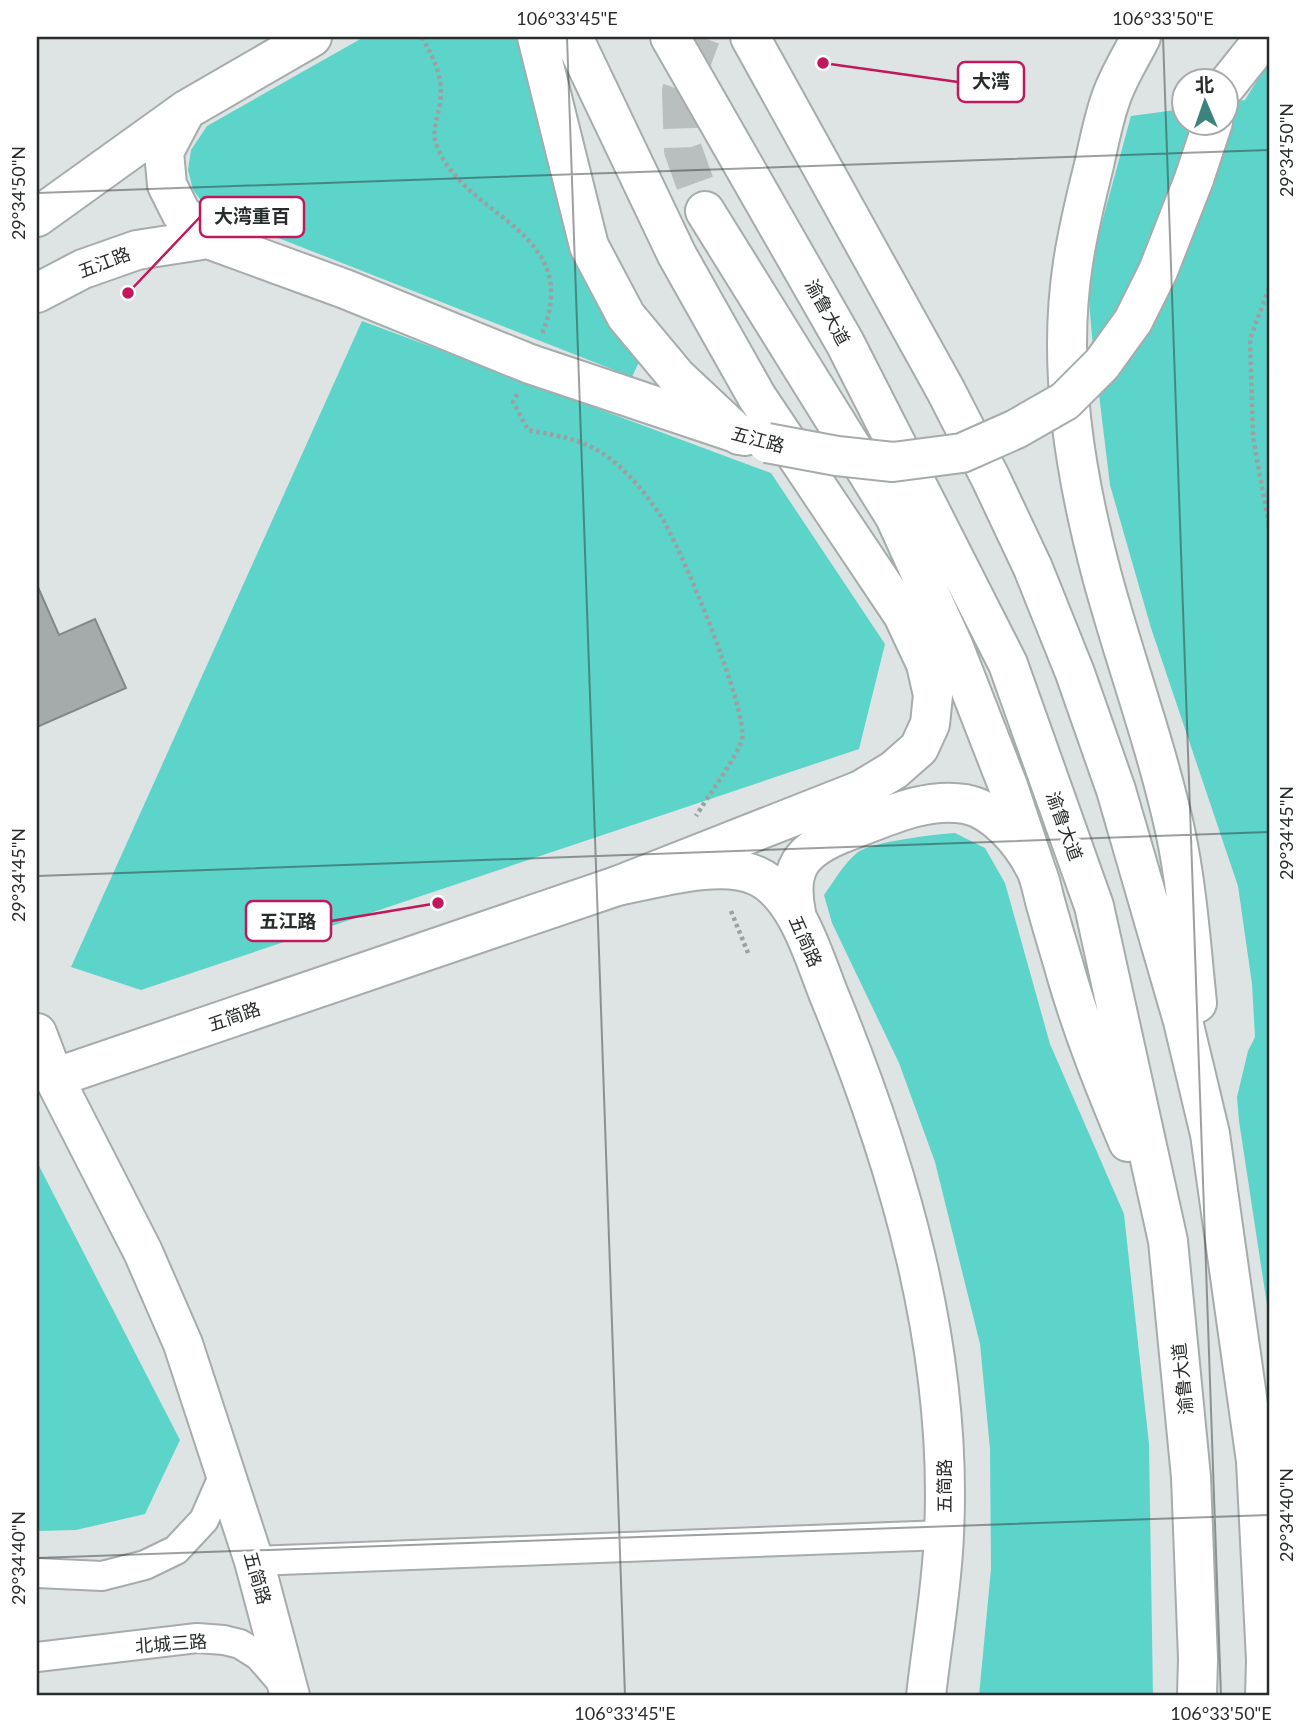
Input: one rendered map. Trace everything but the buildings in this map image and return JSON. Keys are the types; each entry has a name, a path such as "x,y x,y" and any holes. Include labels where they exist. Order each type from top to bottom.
{"main road":[{"path":"37,217 186,110 312,37"},
{"path":"537,37 589,246 626,316 676,376 753,439"},
{"path":"573,37 677,255 757,397 903,615 926,664 933,695 930,724 919,748 894,770 861,790 617,886"},
{"name":"渝鲁大道","path":"670,37 845,343 1007,664 1094,906 1168,1241 1191,1476 1197,1696"},
{"path":"750,37 946,391 991,479 1037,580 1075,673 1116,790 1183,1021 1210,1133"},
{"path":"1122,37 1111,98 1081,216 1072,265 1068,364 1072,425 1079,476 1099,564 1160,770 1175,833 1186,899 1210,1133 1256,1461 1266,1660 1265,1696"},
{"path":"1111,98 1141,37"},
{"path":"1231,66 1238,37"},
{"path":"1240,68 1265,37"},
{"path":"186,110 164,152 167,185 181,213 208,239"},
{"name":"五江路","path":"37,293 83,269 136,250 208,239 345,289 530,364 753,439 837,456 893,462 962,453 1016,429 1065,401 1102,364 1133,321 1158,271 1208,136"},
{"path":"705,211 895,517 953,645 1035,867 1086,1038 1168,1241"},
{"path":"796,913 791,890 794,874 804,856 824,841 911,807 939,803 967,804 991,813 1035,867"},
{"name":"五简路","path":"46,1064 617,886 710,870 737,871 758,876 776,889 796,913 862,1074 916,1262 937,1360 944,1453 944,1535 926,1696"},
{"name":"五简路","path":"37,1033 46,1064 143,1252 183,1344 254,1561 289,1692"}],"street":[{"path":"37,1573 102,1576 145,1565 176,1550 204,1520 225,1472"},
{"path":"254,1561 944,1535"},
{"name":"北城三路","path":"37,1657 197,1639 224,1640 240,1644 259,1656 289,1692"}],"path":[{"path":"422,37 437,66 440,80 440,103 433,135 447,166 463,183 518,228 536,248 545,264 551,284 546,325 542,335"},
{"path":"1269,288 1250,339 1252,437 1269,526"},
{"path":"513,402 528,430 580,440 618,465 662,517 699,600 733,686 743,731 742,741 696,816"},
{"path":"731,911 748,953"}],"shaded area":[{"path":"364,37 518,37 574,256 611,323 639,362 632,377 225,217 206,207 193,190 188,170 191,150 207,126"},
{"path":"1269,61 1269,1318 1237,1097 1248,1051 1255,1037 1252,984 1238,886 1151,628 1110,485 1087,277 1131,116 1170,111 1170,136 1240,136 1240,101 1245,100"},
{"path":"362,321 771,473 885,644 859,749 141,990 71,967"},
{"path":"955,833 985,848 1005,883 1050,1044 1124,1214 1149,1444 1153,1696 979,1696 991,1569 990,1449 980,1344 935,1162 899,1063 832,923 824,895 848,862 865,848 905,839"},
{"path":"37,1162 180,1440 145,1514 76,1530 37,1531"}],"tunnel":[{"path":"701,37 681,91 683,150 705,211"}],"place":[{"name":"大湾","path":"823,63"},
{"name":"大湾重百","path":"128,293"},
{"name":"五江路","path":"438,903"}]}
